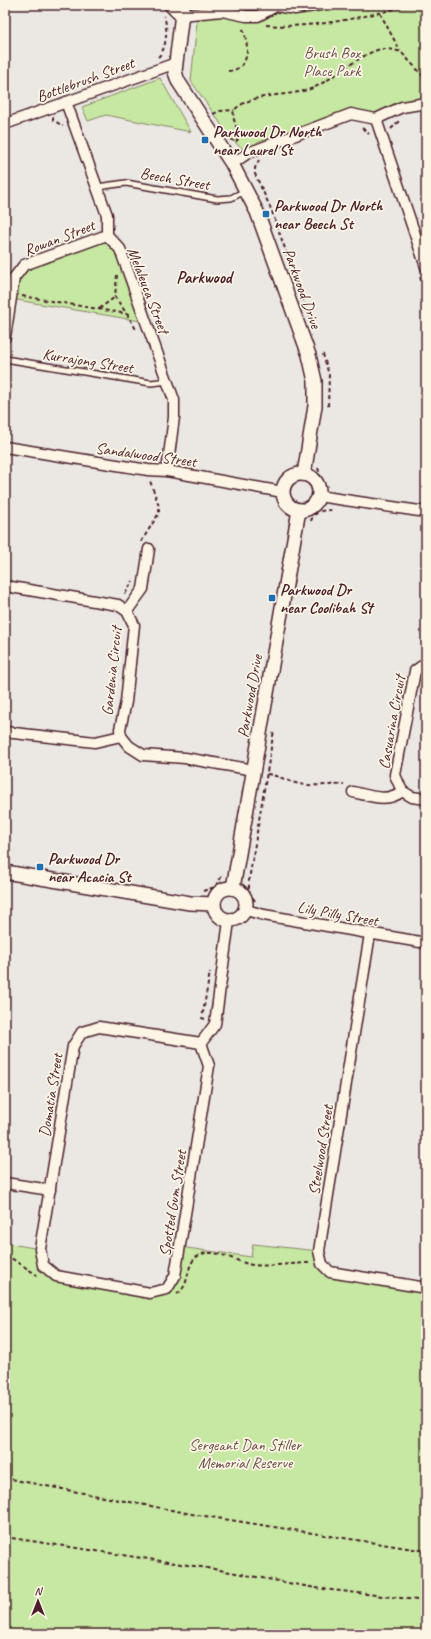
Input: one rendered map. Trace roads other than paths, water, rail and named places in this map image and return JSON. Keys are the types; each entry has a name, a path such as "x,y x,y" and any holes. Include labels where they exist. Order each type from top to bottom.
{"street":[{"path":"167,9 222,11 246,16 258,16 276,5 295,9 320,5"},
{"name":"Parkwood Drive","path":"182,10 176,63 178,80 232,164 257,212 309,355 315,381 315,406 304,474"},
{"name":"Bottlebrush Street","path":"5,124 176,63"},
{"name":"Melaleuca Street","path":"66,102 107,215 107,235 120,249 174,400 174,417 167,471"},
{"path":"232,164 248,153 351,114 376,119 402,107 426,103"},
{"path":"376,119 422,268"},
{"name":"Rowan Street","path":"5,337 14,278 24,265 107,235"},
{"name":"Sandalwood Street","path":"5,447 148,470 167,471 283,492"},
{"path":"304,474 316,482 318,488 318,496 313,506 307,509 299,510 288,505 283,492 288,479 296,475 304,474"},
{"path":"318,496 426,512"},
{"name":"Parkwood Drive","path":"233,888 299,510"},
{"name":"Gardenia Circuit","path":"127,611 143,589 144,549"},
{"name":"Gardenia Circuit","path":"5,586 118,605 127,611 134,625 126,702 120,722 121,736 129,746 143,755 185,758 254,770"},
{"name":"Casuarina Circuit","path":"426,663 415,671 395,775 402,791 412,797 426,799"},
{"name":"Gardenia Circuit","path":"5,732 95,742 121,736"},
{"name":"Casuarina Circuit","path":"351,789 386,799 396,796 402,791"},
{"path":"5,872 190,903 213,904"},
{"path":"227,888 233,888 244,896 246,910 240,918 229,921 218,916 213,904 217,894 227,888"},
{"name":"Lily Pilly Street","path":"246,910 264,915 426,943"},
{"path":"201,1043 215,1024 229,921"},
{"name":"Steelwood Street","path":"370,934 319,1251 322,1264 330,1272 426,1288"},
{"name":"Domatia Street","path":"50,1190 73,1046 82,1032 99,1027 201,1043"},
{"name":"Spotted Gum Street","path":"50,1190 40,1249 42,1265 56,1276 150,1293 167,1289 176,1276 209,1066 201,1043"},
{"path":"5,1183 50,1190"}],"lane":[{"name":"Beech Street","path":"97,187 126,183 226,199 246,190"},
{"name":"Kurrajong Street","path":"5,359 151,384 168,381"}],"place":[{"name":"Parkwood Dr North near Laurel St","path":"205,140"},
{"name":"Parkwood Dr North near Beech St","path":"266,214"},
{"name":"Parkwood Dr near Coolibah St","path":"272,598"},
{"name":"Parkwood Dr near Acacia St","path":"40,867"}],"district":[{"name":"Parkwood","path":"204,277"}],"park label":[{"name":"Brush Box Place Park","path":"332,61"},
{"name":"Sergeant Dan Stiller Memorial Reserve","path":"245,1453"}]}
